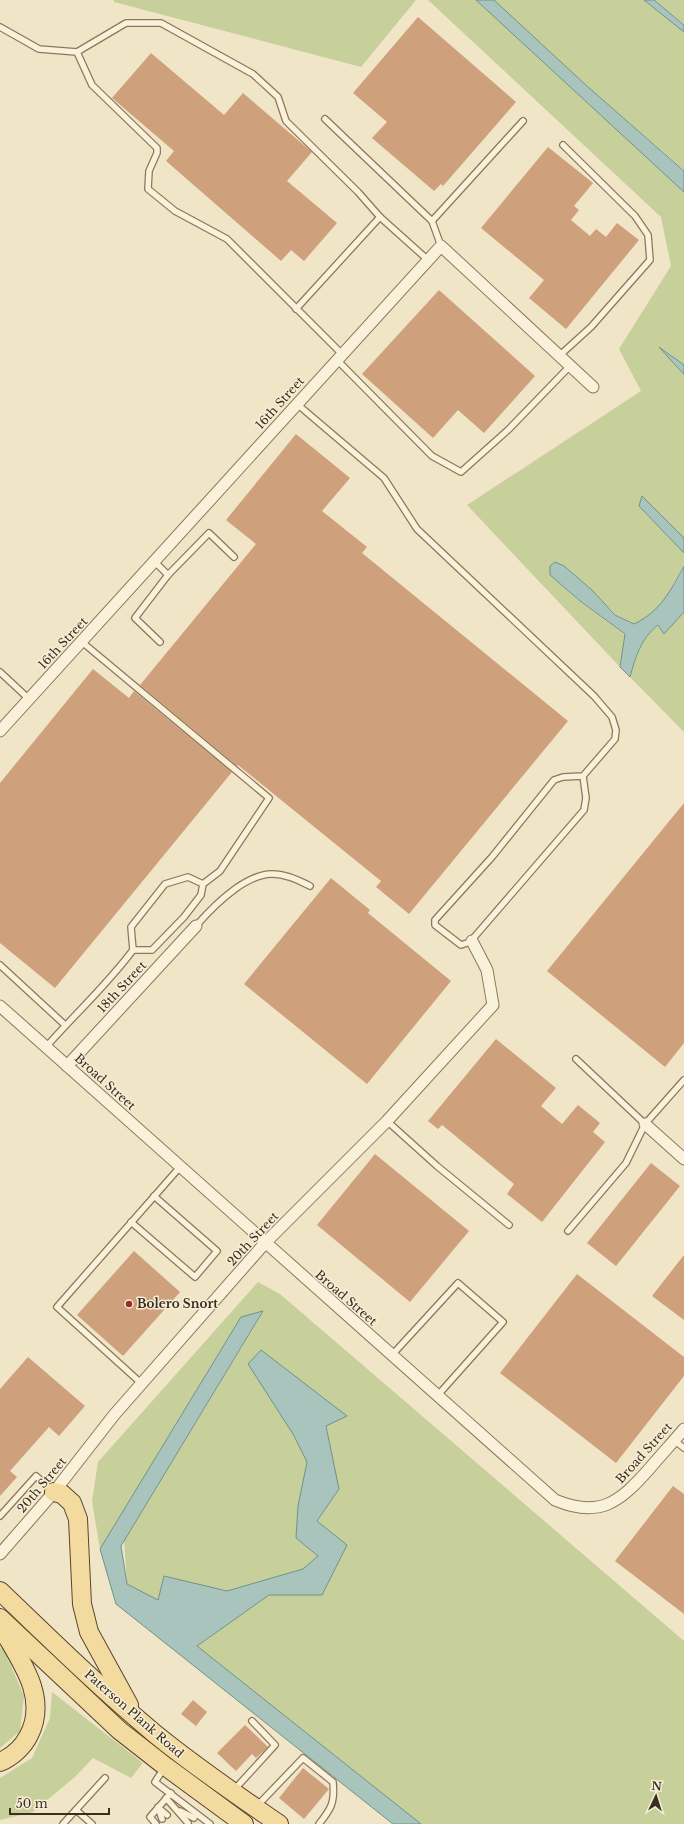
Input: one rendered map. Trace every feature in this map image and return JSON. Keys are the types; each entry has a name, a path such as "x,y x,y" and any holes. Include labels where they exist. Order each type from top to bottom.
{"main road":[{"path":"54,1492 67,1498 72,1503 78,1518 82,1604 89,1632 136,1717"},
{"name":"Paterson Plank Road","path":"0,1591 136,1717 178,1752 279,1824"},
{"name":"Paterson Plank Road","path":"0,1618 101,1714 165,1766 244,1824"},
{"path":"0,1624 32,1685 37,1706 28,1738 13,1754 0,1762"}],"street":[{"path":"441,246 593,387"},
{"name":"16th Street","path":"0,731 441,246"},
{"name":"18th Street","path":"67,1066 196,926"},
{"name":"20th Street","path":"0,1554 54,1492 114,1416 265,1243 387,1121 493,1005 487,970 472,941"},
{"name":"Broad Street","path":"0,1006 554,1500 581,1508 607,1504 620,1498 631,1489 684,1429"},
{"path":"645,1124 684,1159"}],"lane":[{"path":"0,27 39,49 77,52 126,23 161,23 253,74 278,97 286,121 358,192 380,218 428,260"},
{"path":"77,52 92,85 157,148 157,154 149,171 148,189 175,211 227,239 296,309 432,456 461,472 508,430 570,366"},
{"path":"325,119 432,221 441,246"},
{"path":"432,221 523,121"},
{"path":"559,356 591,327 650,260 648,235 635,216 563,145"},
{"path":"296,309 380,218"},
{"path":"297,404 384,478 417,529 541,644 594,696 612,717 616,730 615,739 583,776 563,777 554,780 492,857 435,920 435,925 462,945 472,941 584,810 586,798 583,776"},
{"path":"160,642 135,618 168,575 209,533 234,557"},
{"path":"154,561 168,575"},
{"path":"82,642 269,798 220,871 203,884 202,895 184,917 152,950 133,950"},
{"path":"0,672 29,700"},
{"path":"196,926 216,904 249,879 271,874 295,878 310,886"},
{"path":"46,1047 116,972 133,950 130,926 165,884 188,877 203,884"},
{"path":"0,965 65,1025"},
{"path":"576,1059 645,1124"},
{"path":"568,1231 626,1163 645,1124 684,1080"},
{"path":"387,1121 437,1166 509,1224"},
{"path":"142,1384 56,1307 180,1167"},
{"path":"131,1222 195,1277 217,1251 154,1196"},
{"path":"392,1355 458,1283 502,1322 438,1395"},
{"path":"674,1440 684,1448"},
{"path":"0,1516 36,1476 54,1492"},
{"path":"233,1792 276,1745 252,1721"},
{"path":"255,1808 303,1758 333,1782 334,1796 331,1810 319,1824"},
{"path":"165,1766 155,1782 210,1824"},
{"path":"64,1824 106,1778"},
{"path":"156,1824 150,1817 171,1793"},
{"path":"166,1798 188,1823"},
{"path":"158,1807 164,1817"},
{"path":"76,1810 92,1824"},
{"path":"178,1810 194,1818"}],"green space":[{"path":"114,0 416,0 361,67 114,2"},
{"path":"428,0 476,0 684,192 684,365 660,347 676,367 684,374 684,538 642,496 639,506 684,553 684,565 662,604 645,619 634,624 616,615 592,590 564,566 555,562 550,566 550,575 579,601 625,635 620,667 467,505 641,391 619,349 671,266 661,217"},
{"path":"494,0 644,0 684,32 684,170 588,87"},
{"path":"654,0 684,0 684,24"},
{"path":"684,612 684,732 630,677 637,655 647,636 658,626 664,634"},
{"path":"258,1282 280,1294 684,1641 684,1824 421,1824 197,1646 269,1595 322,1595 317,1522 337,1492 326,1426 346,1416 293,1434 307,1462 298,1506 318,1556 303,1569 227,1591 164,1576 158,1600 127,1584 124,1541 263,1312 241,1317 100,1549 92,1501 98,1462"},
{"path":"0,1647 5,1652 24,1696 20,1731 0,1748"},
{"path":"52,1692 143,1763 131,1778 93,1758 76,1776 33,1812 0,1820 0,1778 32,1758 50,1718"}],"water":[{"path":"476,0 494,0 588,87 684,171 684,192"},
{"path":"644,0 654,0 684,25 684,32"},
{"path":"659,347 684,365 684,374 677,367"},
{"path":"642,496 684,538 684,553 639,506"},
{"path":"555,562 564,566 592,590 615,615 634,624 658,607 664,600 684,566 684,612 664,634 658,625 647,636 637,656 630,677 620,667 625,634 580,601 550,575 550,566"},
{"path":"263,1311 121,1546 127,1584 158,1600 164,1576 227,1591 303,1569 318,1556 296,1538 298,1506 307,1462 293,1434 248,1364 261,1350 347,1416 326,1426 339,1489 317,1521 347,1545 322,1595 269,1595 197,1646 421,1824 393,1824 116,1604 100,1549 241,1317"}],"building":[{"path":"418,17 516,102 443,186 441,184 434,191 372,138 387,122 353,93"},
{"path":"151,53 224,115 243,93 312,152 287,181 337,223 304,261 291,250 281,261 166,161 174,151 112,98"},
{"path":"548,147 593,183 574,206 579,210 571,220 590,236 596,229 606,237 617,223 639,240 566,329 529,298 544,280 481,228"},
{"path":"439,290 535,376 484,433 458,410 433,438 362,374"},
{"path":"296,434 350,478 322,511 367,547 362,553 568,721 409,914 376,887 381,881 238,765 237,766 140,685 256,544 226,520"},
{"path":"93,669 129,698 134,691 232,772 55,988 0,943 0,783"},
{"path":"684,803 684,1043 665,1067 547,971"},
{"path":"331,878 370,910 368,913 451,981 367,1084 244,984"},
{"path":"496,1039 556,1088 541,1106 562,1124 578,1105 600,1123 593,1132 605,1142 542,1222 507,1194 514,1184 442,1125 438,1129 428,1121"},
{"path":"375,1154 469,1231 410,1302 317,1225"},
{"path":"651,1163 680,1186 616,1266 587,1243"},
{"name":"Bolero Snort","path":"134,1251 180,1292 123,1356 77,1315"},
{"path":"684,1255 684,1320 652,1296"},
{"path":"577,1274 684,1357 684,1376 616,1463 500,1373"},
{"path":"28,1357 85,1406 59,1436 49,1427 10,1471 17,1477 0,1496 0,1389"},
{"path":"673,1486 684,1494 684,1614 615,1561"},
{"path":"193,1700 207,1712 196,1726 181,1714"},
{"path":"245,1725 268,1747 256,1758 252,1754 236,1771 217,1753"},
{"path":"303,1768 329,1789 304,1819 279,1798"}],"place":[{"name":"Bolero Snort","path":"129,1304"}]}
